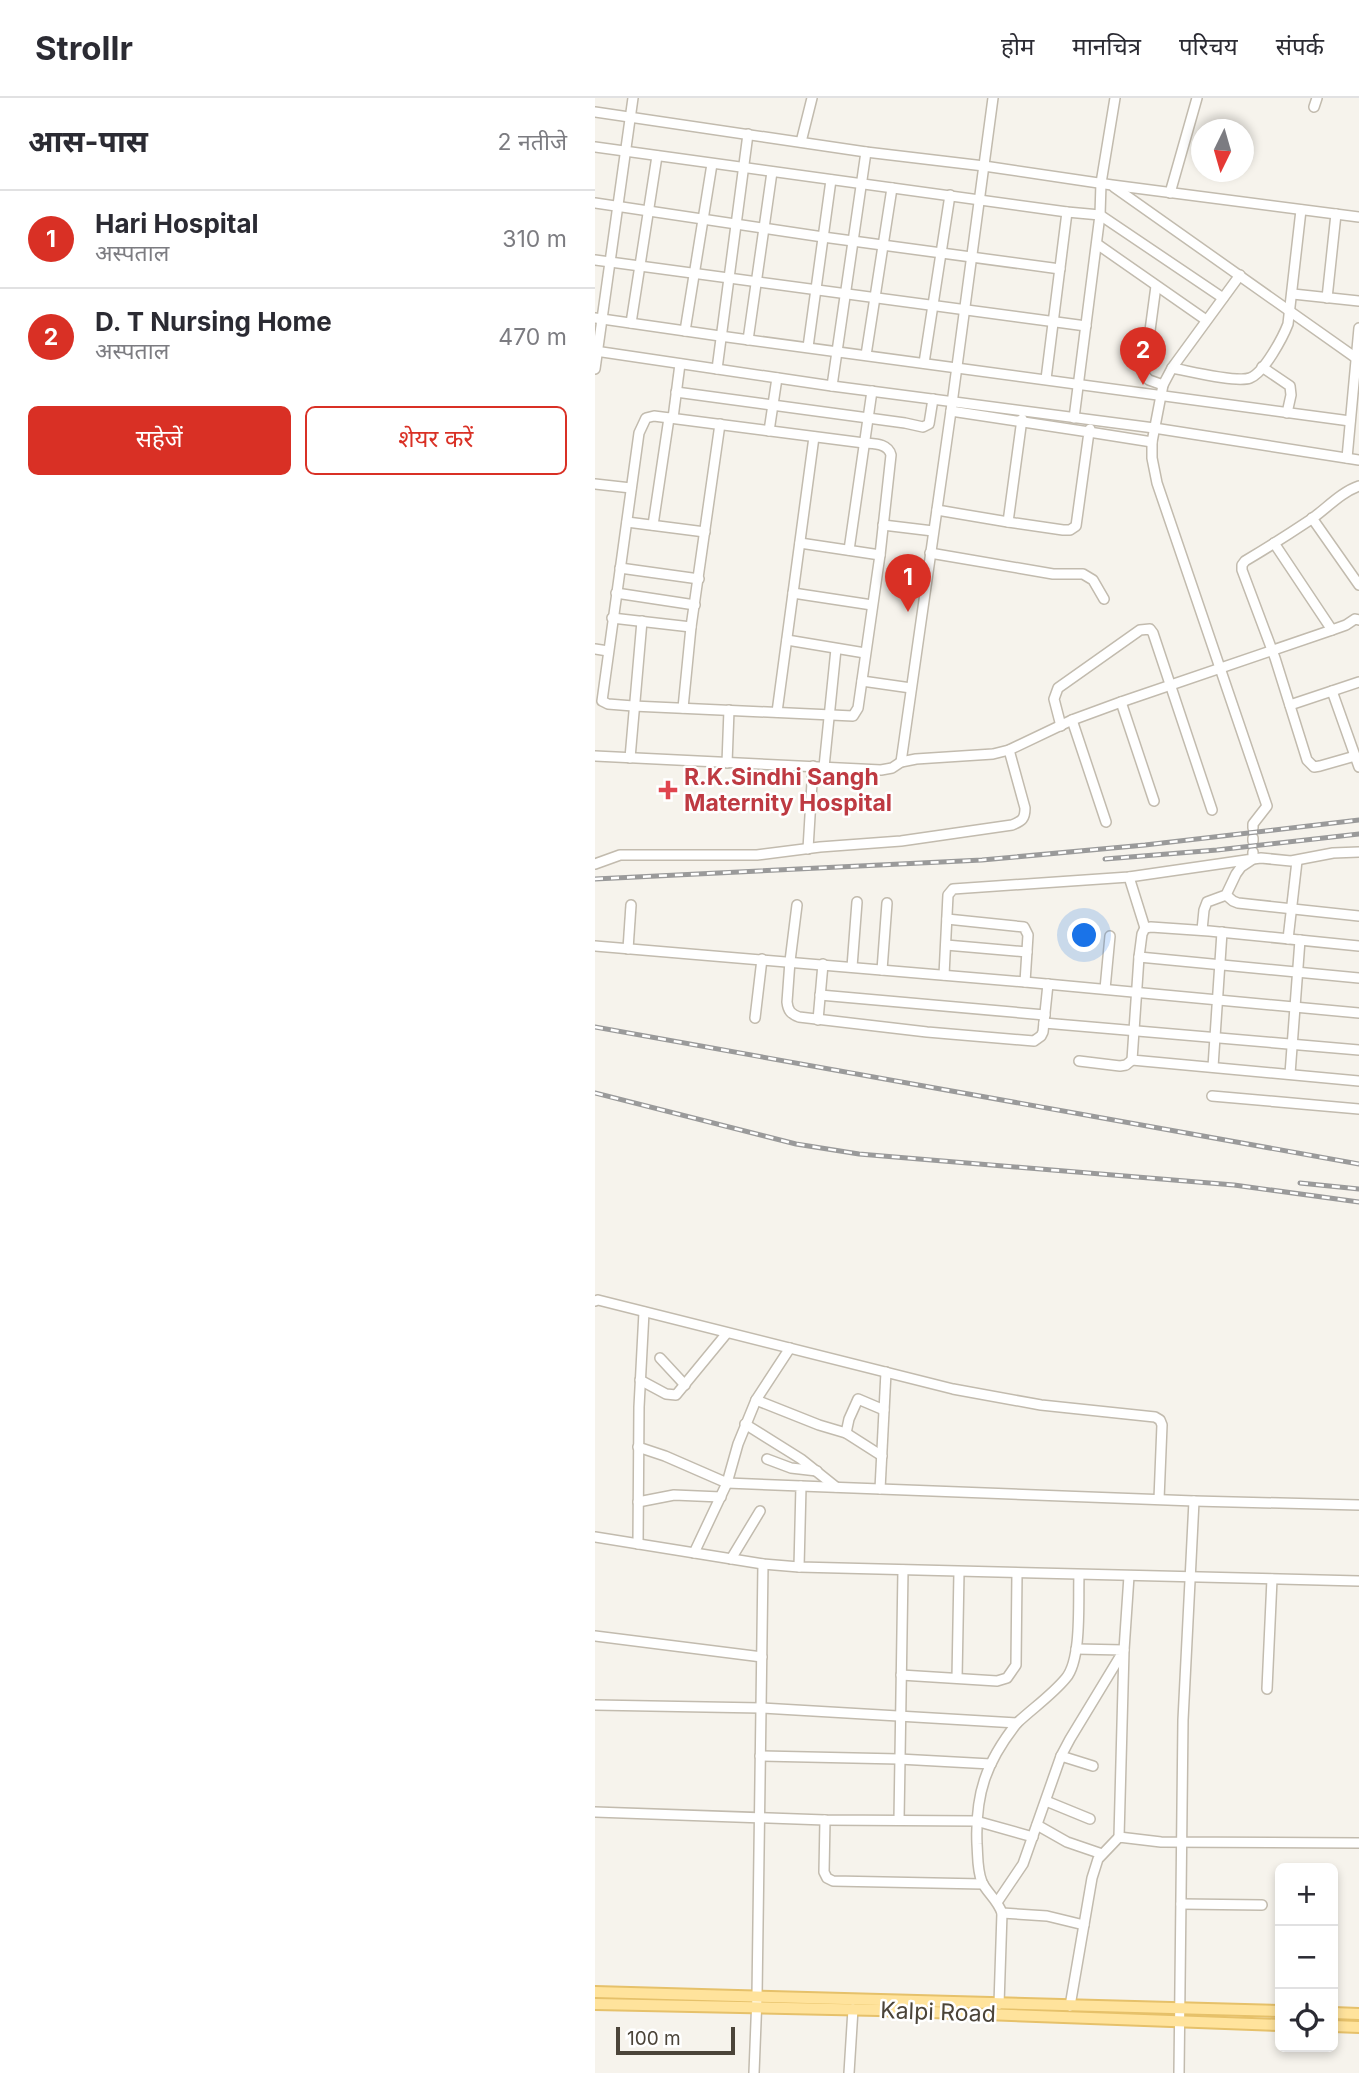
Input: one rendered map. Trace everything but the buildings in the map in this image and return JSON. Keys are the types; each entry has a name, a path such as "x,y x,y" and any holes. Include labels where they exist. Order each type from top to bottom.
{"main road":[{"name":"Kalpi Road","path":"595,1992 631,1999"},
{"name":"Kalpi Road","path":"595,2004 631,1999 1275,2011"},
{"name":"Kalpi Road","path":"757,2002 853,2009 1275,2025"},
{"path":"1338,2013 1359,2014"},
{"path":"1338,2026 1359,2027"}],"street":[{"path":"595,369 599,318 610,263 633,98"},
{"path":"801,142 812,98"},
{"path":"901,762 993,98"},
{"path":"1075,418 1097,244 1101,183 1115,98"},
{"path":"1170,193 1196,98"},
{"path":"595,112 866,152 1359,217"},
{"path":"717,369 748,134"},
{"path":"595,153 595,147 1100,215 1223,298"},
{"path":"832,386 866,152"},
{"path":"631,323 657,156"},
{"path":"685,331 712,164"},
{"path":"748,340 772,172"},
{"path":"808,347 831,180"},
{"path":"1112,185 1356,358"},
{"path":"866,355 892,188"},
{"path":"924,363 950,195"},
{"path":"595,202 1059,269"},
{"path":"1172,368 1235,379 1250,378 1262,367 1285,332 1291,312 1301,210"},
{"path":"1046,379 1067,212"},
{"path":"1328,298 1336,214"},
{"path":"1097,244 1206,320"},
{"path":"595,260 1086,326"},
{"path":"1240,275 1172,368 1163,385 1154,428 1152,458 1157,483 1268,806 1253,824 1253,828"},
{"path":"1156,286 1144,375 1163,385"},
{"path":"1293,294 1359,301"},
{"path":"599,318 720,337 1350,421"},
{"path":"1346,458 1359,328"},
{"path":"596,351 933,399 952,407 1021,422 1152,442"},
{"path":"653,525 680,363"},
{"path":"1262,367 1290,386 1287,413"},
{"path":"769,431 777,378"},
{"path":"849,550 872,391"},
{"path":"676,392 905,423 917,427 927,426 933,399"},
{"path":"952,407 1023,411 1154,428 1359,460"},
{"path":"1008,522 1023,411"},
{"path":"654,416 671,418 864,443 887,447 890,450 880,555 862,681 856,713 853,716 608,705 602,701 641,425 646,418 654,416"},
{"path":"937,510 1070,530 1076,526 1091,420"},
{"path":"683,708 691,627 720,424"},
{"path":"777,712 814,437"},
{"path":"595,484 631,488"},
{"path":"1355,756 1320,766 1310,764 1307,760 1242,565 1359,485"},
{"path":"1312,518 1359,585"},
{"path":"627,522 705,532"},
{"path":"883,525 933,531"},
{"path":"800,543 880,555"},
{"path":"1274,543 1332,630"},
{"path":"930,553 1053,574 1083,574 1093,580 1104,599"},
{"path":"620,568 699,579"},
{"path":"616,593 695,605"},
{"path":"793,593 872,605"},
{"path":"595,756 881,770 916,759 993,754 1009,750 1072,720 1346,625 1358,617"},
{"path":"613,618 691,627"},
{"path":"630,758 642,621"},
{"path":"1061,726 1054,699 1058,688 1140,630 1150,629 1212,810"},
{"path":"787,640 866,653"},
{"path":"595,649 608,651"},
{"path":"824,767 836,649"},
{"path":"862,681 911,688"},
{"path":"1290,705 1359,682"},
{"path":"1332,691 1359,767"},
{"path":"1121,702 1154,801"},
{"path":"727,763 729,710"},
{"path":"1072,720 1106,822"},
{"path":"595,864 620,855 757,855 911,839 1012,825 1022,821 1025,808 1009,750"},
{"path":"808,849 813,766"},
{"path":"944,975 949,895 953,890 1129,877 1253,856 1297,861 1333,853 1359,852"},
{"path":"1202,930 1207,902 1226,895 1236,874 1253,856"},
{"path":"1288,939 1297,861"},
{"path":"1129,877 1145,929"},
{"path":"1226,895 1238,903 1359,916"},
{"path":"852,967 857,902"},
{"path":"882,970 887,903"},
{"path":"628,949 631,905"},
{"path":"797,905 790,961 788,1009 799,1017 1034,1041 1041,1037 1048,984"},
{"path":"947,919 1024,927 1028,934 1025,982"},
{"path":"1132,1060 1139,957 1145,929 1151,927 1202,930 1359,946"},
{"path":"1213,1067 1222,932"},
{"path":"1105,989 1110,936"},
{"path":"1290,1074 1300,940"},
{"path":"946,945 1027,952"},
{"path":"595,946 1359,1013"},
{"path":"1139,957 1359,978"},
{"path":"755,1018 762,959"},
{"path":"818,1020 823,964"},
{"path":"820,995 1134,1030 1359,1050"},
{"path":"1079,1061 1121,1066 1132,1060 1359,1081"},
{"path":"1212,1096 1359,1110"},
{"path":"595,1301 991,1397 1154,1417 1160,1420 1162,1425 1159,1499"},
{"path":"638,1544 638,1447 644,1312"},
{"path":"640,1380 672,1396 680,1393 727,1333"},
{"path":"694,1553 727,1483 738,1444 756,1399 790,1348"},
{"path":"660,1358 685,1385"},
{"path":"880,1489 886,1372"},
{"path":"756,1399 846,1433 881,1456"},
{"path":"846,1433 858,1399 884,1410"},
{"path":"745,1424 819,1471 836,1487"},
{"path":"638,1447 727,1483 1359,1505"},
{"path":"767,1460 799,1470 819,1471"},
{"path":"799,1567 801,1486"},
{"path":"638,1502 674,1495 721,1497"},
{"path":"1179,2073 1183,1720 1194,1501"},
{"path":"731,1559 760,1511"},
{"path":"595,1537 763,1564 799,1567 1359,1581"},
{"path":"754,2073 763,1564"},
{"path":"899,1820 903,1570"},
{"path":"957,1678 959,1572"},
{"path":"901,1675 997,1681 1007,1678 1016,1665 1017,1573"},
{"path":"999,2004 1002,1913 998,1902 983,1884 978,1869 978,1800 983,1780 1006,1737 1017,1723 1067,1677 1074,1664 1079,1575"},
{"path":"1070,2006 1092,1878 1098,1859 1119,1837 1124,1650 1129,1576"},
{"path":"1267,1689 1272,1579"},
{"path":"595,1636 762,1657"},
{"path":"1076,1649 1124,1650"},
{"path":"998,1902 1023,1864 1061,1756 1124,1650"},
{"path":"595,1705 761,1709 1017,1723"},
{"path":"760,1756 991,1764"},
{"path":"1061,1756 1093,1766"},
{"path":"1046,1801 1090,1819"},
{"path":"595,1812 825,1820 976,1821 1033,1837"},
{"path":"825,1820 824,1872 827,1878 833,1881 983,1884"},
{"path":"1037,1825 1067,1842 1102,1854"},
{"path":"1119,1837 1143,1841 1359,1843"},
{"path":"1181,1905 1262,1905"},
{"path":"1002,1913 1047,1916 1084,1925"},
{"path":"849,2073 853,2009"}],"railway":[{"path":"595,879 982,860 1145,845 1359,820"},
{"path":"1105,859 1359,834"},
{"path":"595,1027 1359,1164"},
{"path":"595,1093 796,1144 859,1154 1234,1185 1359,1202"},
{"path":"1300,1183 1359,1189"}],"place":[{"name":"D. T Nursing Home","path":"1143,385"},
{"name":"Hari Hospital","path":"908,612"},
{"name":"R.K.Sindhi Sangh Maternity Hospital","path":"668,790"}]}
